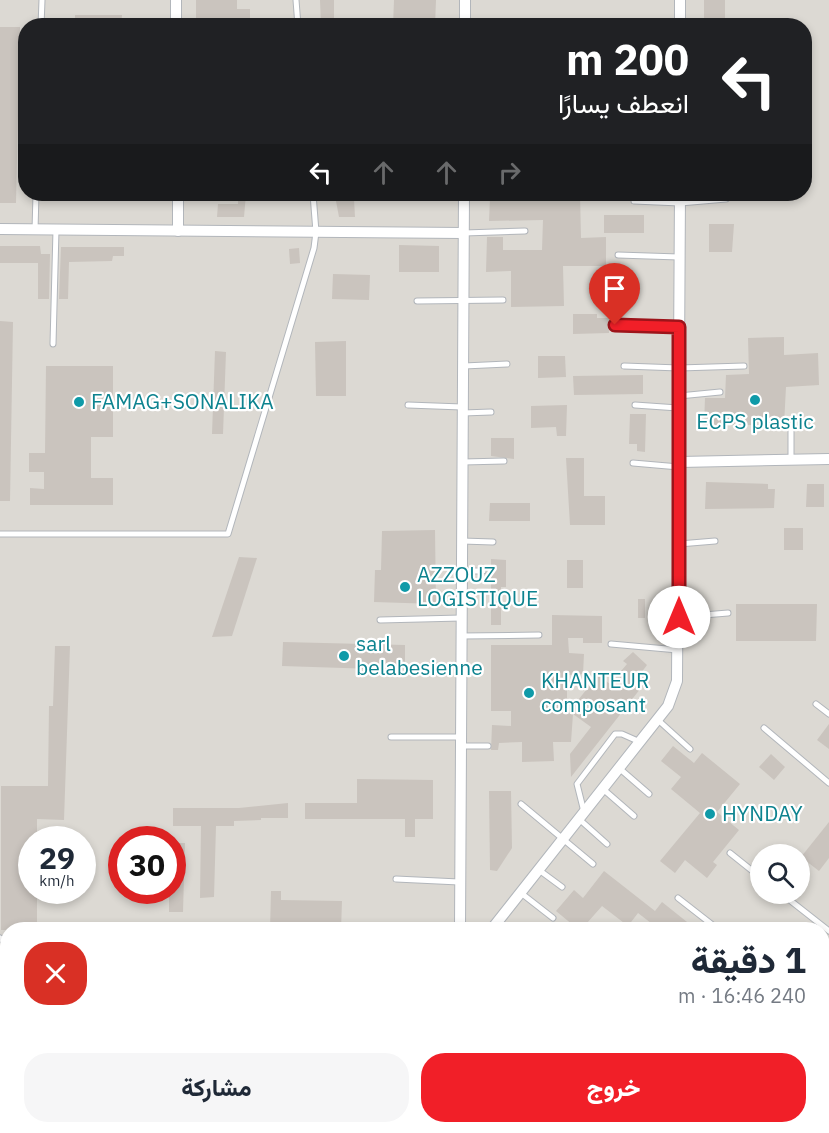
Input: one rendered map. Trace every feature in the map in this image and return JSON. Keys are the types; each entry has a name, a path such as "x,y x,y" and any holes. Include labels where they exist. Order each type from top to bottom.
{"street":[{"path":"176,0 176,18"},
{"path":"465,0 465,18"},
{"path":"680,0 680,18"},
{"path":"178,201 178,231"},
{"path":"460,922 464,201"},
{"path":"500,922 563,838 640,742 674,694 679,651 680,201"},
{"path":"0,229 463,233"},
{"path":"680,464 829,459"}],"lane":[{"path":"41,18 42,0"},
{"path":"296,0 297,18"},
{"path":"35,230 36,201"},
{"path":"0,534 228,534 314,248 316,232 314,201"},
{"path":"52,344 56,230"},
{"path":"463,233 525,231"},
{"path":"618,255 680,257"},
{"path":"417,301 503,300"},
{"path":"615,325 679,327"},
{"path":"462,366 507,364"},
{"path":"624,366 679,368 744,366"},
{"path":"679,396 720,392"},
{"path":"408,405 491,412"},
{"path":"635,405 679,408"},
{"path":"791,429 792,459"},
{"path":"462,462 504,461"},
{"path":"633,463 680,464"},
{"path":"461,541 493,542"},
{"path":"679,544 715,541"},
{"path":"461,571 483,571"},
{"path":"679,617 728,613"},
{"path":"380,620 461,618"},
{"path":"460,636 539,635"},
{"path":"610,644 679,651"},
{"path":"816,704 829,714"},
{"path":"657,719 690,749"},
{"path":"764,729 829,783"},
{"path":"607,844 582,816 578,784 615,734 622,734 640,742"},
{"path":"391,737 460,741 488,746"},
{"path":"619,768 649,794"},
{"path":"603,789 634,816"},
{"path":"521,804 592,864"},
{"path":"730,853 750,869"},
{"path":"539,869 562,887"},
{"path":"396,879 459,882"},
{"path":"521,893 553,918"},
{"path":"678,898 709,922"},
{"path":"795,904 818,922"}],"shaded area":[{"path":"0,0 829,0 829,922 0,922"}],"building":[{"path":"196,0 237,0 237,9 250,9 250,18 196,18"},
{"path":"320,0 334,0 334,18 321,18"},
{"path":"394,0 436,0 435,18 393,18"},
{"path":"704,0 725,0 725,18 704,18"},
{"path":"75,15 122,15 122,18 75,18"},
{"path":"0,27 18,27 16,203 0,203"},
{"path":"238,201 245,201 244,217 217,217 218,204 238,204"},
{"path":"336,201 354,201 355,217 339,217"},
{"path":"490,201 580,201 581,238 606,237 606,266 563,266 564,306 511,307 511,271 486,272 487,237 503,237 503,250 542,250 543,220 489,221"},
{"path":"604,215 644,215 644,233 604,233"},
{"path":"709,224 734,224 732,252 709,252"},
{"path":"399,245 439,246 439,272 399,272"},
{"path":"0,246 40,246 41,254 50,254 49,299 38,299 38,263 0,263"},
{"path":"61,247 124,247 124,256 113,256 112,261 69,262 68,299 59,299"},
{"path":"299,248 300,263 290,264 289,249"},
{"path":"333,274 370,275 369,300 332,299"},
{"path":"573,314 597,314 597,318 609,318 609,333 573,334"},
{"path":"0,321 13,322 10,501 0,501"},
{"path":"784,337 784,355 818,353 819,385 786,387 784,425 704,425 705,398 725,398 726,375 749,374 748,338"},
{"path":"346,341 346,396 316,396 315,342"},
{"path":"215,351 226,352 223,434 212,434"},
{"path":"538,356 565,356 566,377 538,378"},
{"name":"FAMAG+SONALIKA","path":"46,366 113,366 113,437 91,437 91,478 113,478 113,505 30,505 30,488 44,489 44,472 29,472 29,453 45,453"},
{"path":"643,375 643,394 574,395 573,376"},
{"path":"567,405 566,436 557,436 556,427 531,428 531,406"},
{"path":"630,414 646,414 645,452 637,451 637,444 629,444"},
{"path":"491,438 514,438 514,459 491,456"},
{"path":"566,458 584,458 584,496 605,496 605,525 570,525"},
{"path":"706,482 768,484 768,489 775,489 774,508 705,509"},
{"path":"807,484 824,484 824,507 806,507"},
{"path":"490,503 530,503 530,521 489,521"},
{"path":"784,528 803,528 803,550 784,550"},
{"path":"435,530 436,604 374,602 375,570 381,570 382,531"},
{"path":"239,557 257,558 232,636 212,637"},
{"path":"491,559 506,560 506,587 501,587 501,625 491,625"},
{"path":"567,560 583,560 583,588 567,588"},
{"path":"638,599 645,599 645,618 638,618"},
{"path":"736,604 817,604 816,641 736,641"},
{"path":"552,615 602,616 602,643 583,643 583,638 568,638 569,653 584,654 583,674 567,675 567,714 598,675 610,684 627,664 623,661 633,652 647,665 641,673 648,679 571,777 570,754 591,727 573,714 571,742 553,742 554,761 522,762 522,742 499,743 498,750 491,750 492,725 511,726 511,711 491,711 491,645 552,645"},
{"name":"sarl belabesienne","path":"283,642 405,645 405,670 282,666"},
{"path":"55,646 70,646 64,820 37,819 37,826 18,826 18,904 37,904 37,922 1,922 1,786 48,786 49,706 53,706"},
{"path":"829,724 829,749 817,740"},
{"path":"673,746 694,763 702,753 740,784 717,812 739,830 713,862 717,865 707,878 685,860 675,873 660,861 700,813 671,789 681,777 661,761"},
{"path":"771,754 785,767 774,780 759,767"},
{"path":"357,779 433,780 433,819 415,819 415,837 405,837 405,819 305,819 305,803 357,803"},
{"path":"489,791 511,791 512,848 497,871 490,870"},
{"path":"288,803 288,818 234,821 234,826 216,826 214,897 200,898 201,826 173,826 173,808 239,808"},
{"path":"829,822 829,858 819,871 810,864 810,846"},
{"path":"604,871 655,911 662,902 687,922 650,922 638,913 631,922 623,922 602,906 588,922 569,922 556,911 574,890 583,898"},
{"path":"271,891 281,891 281,900 342,901 341,922 270,922"},
{"path":"169,904 183,904 183,912 169,912"}],"place":[{"name":"ECPS plastic","path":"755,400"},
{"name":"FAMAG+SONALIKA","path":"79,402"},
{"name":"AZZOUZ LOGISTIQUE","path":"405,587"},
{"name":"sarl belabesienne","path":"344,656"},
{"name":"KHANTEUR composant","path":"529,693"},
{"name":"HYNDAY","path":"710,814"}],"route":[{"path":"615,325 679,327 679,617"}]}
